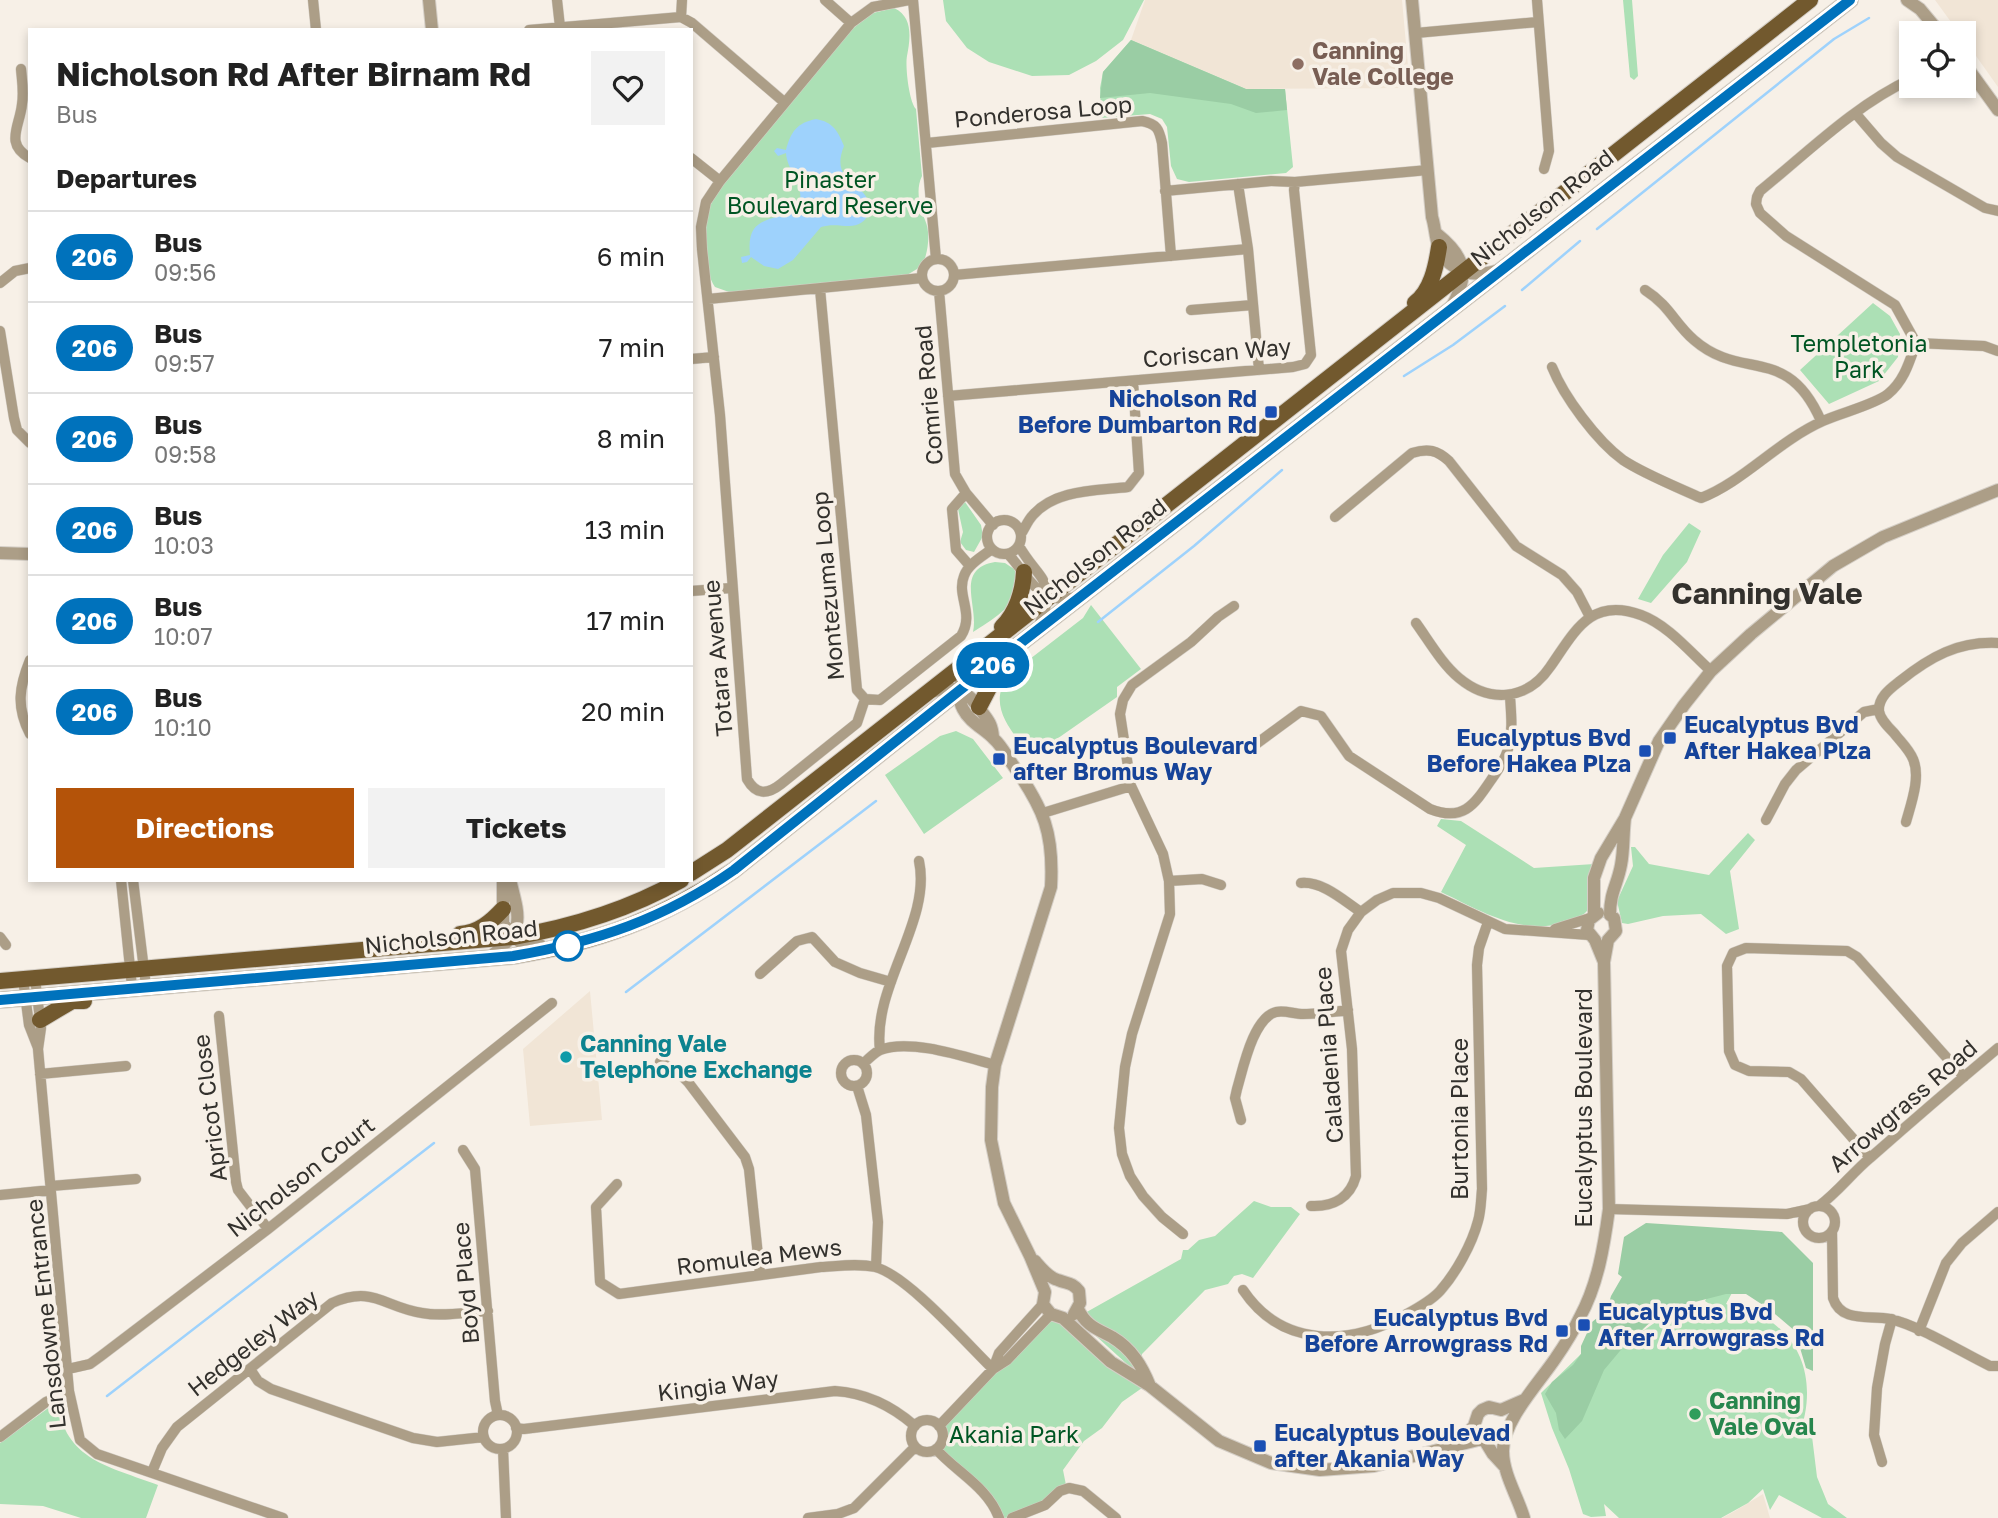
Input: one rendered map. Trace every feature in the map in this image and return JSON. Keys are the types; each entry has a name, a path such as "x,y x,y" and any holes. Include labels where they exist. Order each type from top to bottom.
{"main road":[{"name":"Nicholson Road","path":"693,872 727,850 1810,0"},
{"name":"Nicholson Road","path":"0,1000 488,959 569,946 622,930 673,908 734,870 960,690 1850,0"},
{"path":"1343,367 1360,343 1425,296 1436,264 1438,240"},
{"path":"973,656 987,637 1005,625 1022,592 1024,572"},
{"path":"979,707 1005,656"},
{"name":"Nicholson Road","path":"0,981 513,937 580,923 634,903 677,882"},
{"path":"313,953 326,946 472,933 492,921 503,909"},
{"path":"40,1020 72,1001 116,999 139,987"}],"street":[{"path":"313,0 316,28"},
{"path":"429,0 432,28"},
{"path":"557,0 560,27"},
{"path":"681,17 682,0"},
{"path":"825,0 851,23"},
{"path":"911,0 927,143 936,259"},
{"name":"Totara Avenue","path":"865,699 858,723 774,790 757,792 752,789 747,779 720,415 708,299 696,249 706,202 720,181 851,23 873,7 911,0"},
{"path":"1412,0 1432,217 1438,240 1463,261 1464,273 1457,298 1451,308"},
{"path":"1536,0 1549,151 1545,169"},
{"path":"1908,0 1920,4 1932,21"},
{"path":"550,28 681,17 692,23 784,102"},
{"path":"1416,33 1538,22"},
{"path":"21,69 23,99 15,142 19,153 28,158"},
{"path":"1976,80 1998,110"},
{"path":"1552,367 1558,384 1605,444 1625,461 1701,498 1717,492 1779,445 1821,421 1886,396 1904,377 1916,343 1895,305 1786,236 1760,213 1756,197 1856,114 1899,84"},
{"path":"1856,114 1897,157 1985,208 1998,211"},
{"name":"Ponderosa Loop","path":"927,143 1142,121 1152,123 1158,130 1162,143 1171,256"},
{"path":"693,160 720,181"},
{"path":"1165,191 1271,181 1295,183 1428,170"},
{"name":"Coriscan Way","path":"948,396 1305,364 1311,355 1295,183"},
{"path":"1238,184 1248,250 1259,370"},
{"path":"708,299 922,278 926,264 936,259 947,262 954,275 1248,250"},
{"path":"0,283 15,271 28,268"},
{"path":"1464,273 1490,273 1502,268"},
{"name":"Comrie Road","path":"922,278 926,286 939,291 950,285 954,275"},
{"name":"Montezuma Loop","path":"820,289 857,690 865,699 880,700 961,636 968,621 962,585 964,575 971,566"},
{"path":"1646,290 1662,300 1694,340 1721,357 1772,368 1795,381 1813,403 1821,421"},
{"name":"Comrie Road","path":"939,291 954,474 993,525"},
{"path":"1191,310 1253,305"},
{"path":"0,331 17,430 28,441"},
{"path":"1916,343 1984,346 1998,351"},
{"path":"693,359 714,357"},
{"path":"1008,554 1019,546 1021,534 1032,516 1041,508 1068,494 1128,487 1139,473 1133,381"},
{"path":"1335,517 1412,453 1423,450 1440,453 1516,546 1562,575 1577,592 1590,617"},
{"name":"Eucalyptus Boulevard","path":"1508,1430 1524,1400 1555,1359 1581,1315 1604,1247 1609,1209 1604,962 1597,938 1587,924 1592,916 1598,867 1625,818 1659,741 1711,671 1778,611 1842,560 1883,537 1998,490"},
{"path":"966,493 952,509 956,550 971,566 992,549"},
{"path":"1032,516 1013,523 1001,521 993,525 988,535 992,549 1008,554 1036,590 1049,597 1070,599 1083,596"},
{"path":"1013,523 1021,534"},
{"path":"1019,546 1046,582 1049,597 1037,632"},
{"path":"0,553 28,554"},
{"path":"693,591 732,588"},
{"path":"1183,1234 1162,1217 1143,1196 1130,1176 1122,1154 1119,1128 1125,1067 1132,1034 1170,914 1169,881 1163,854 1131,786 1121,713 1125,694 1138,679 1191,642 1234,606"},
{"path":"1416,624 1455,676 1472,689 1489,695 1510,696 1532,686 1549,669 1569,637 1590,617 1613,610 1641,615 1664,629 1711,671"},
{"path":"1906,822 1916,769 1910,752 1886,724 1879,709 1881,699 1924,661 1957,648 1985,642 1998,643"},
{"path":"973,656 962,675 962,708 983,732 993,737 1030,788 1043,813 1051,850 1051,887 995,1065 990,1140 1004,1203 1030,1256 1050,1307 1111,1362 1150,1386 1219,1441 1271,1463 1320,1470 1374,1466 1459,1443 1498,1441 1508,1430"},
{"path":"28,665 20,684 18,703 28,729"},
{"path":"925,693 944,688 960,690 974,698 992,725 993,737"},
{"path":"1252,747 1301,711 1321,716 1349,756 1430,809 1442,814 1454,814 1466,810 1477,800 1501,766 1512,726 1510,696"},
{"path":"1766,820 1785,784 1796,770 1864,712 1879,709"},
{"path":"1043,813 1131,786"},
{"name":"Eucalyptus Boulevard","path":"1597,938 1616,931 1617,926 1610,915 1610,894 1617,883 1622,861 1625,818"},
{"path":"880,1050 878,1031 891,982 921,895 923,878 919,861"},
{"path":"1169,881 1202,878 1221,885"},
{"path":"121,882 137,968"},
{"path":"133,882 139,987"},
{"path":"503,882 503,924 520,944 528,947 601,930 622,930"},
{"path":"488,959 513,937 519,921 510,882"},
{"path":"1301,883 1308,882 1322,887 1361,912"},
{"name":"Caladenia Place","path":"1311,1206 1327,1206 1338,1201 1352,1188 1356,1176 1353,1073 1341,951 1348,930 1361,912 1377,900 1393,893 1421,893 1439,898 1505,929 1552,930 1597,938"},
{"path":"1592,916 1601,912 1610,915"},
{"name":"Caladenia Place","path":"1552,930 1592,916"},
{"name":"Burtonia Place","path":"1243,1290 1253,1304 1269,1318 1290,1331 1331,1336 1357,1335 1385,1326 1439,1292 1462,1256 1479,1220 1482,1189 1477,965 1479,948 1488,922"},
{"path":"760,974 797,941 812,937 835,962 891,982"},
{"path":"1870,1158 1801,1079 1789,1072 1749,1071 1735,1065 1729,1051 1727,978 1727,966 1733,953 1746,948 1847,951 1857,957 1964,1077"},
{"name":"Lansdowne Entrance","path":"29,979 29,1025 38,1049"},
{"name":"Lansdowne Entrance","path":"31,997 40,1020 38,1049 69,1391 79,1440 97,1454 283,1518"},
{"name":"Nicholson Court","path":"68,1369 78,1369 101,1356 268,1229 552,1003"},
{"path":"1241,1120 1236,1098 1237,1089 1263,1020 1275,1012 1309,1014 1348,1010"},
{"name":"Apricot Close","path":"219,1016 236,1182 238,1190 268,1229"},
{"path":"863,1063 880,1050 893,1047 920,1048 995,1065"},
{"name":"Arrowgrass Road","path":"1814,1208 1834,1195 1841,1184 1870,1158 1998,1048"},
{"path":"855,1060 863,1063 867,1070 866,1078 857,1086 845,1084 840,1073 847,1062 855,1060"},
{"path":"660,1062 688,1082 745,1157 749,1168 760,1275"},
{"path":"40,1074 126,1066"},
{"path":"857,1086 866,1115 878,1222 876,1267"},
{"name":"Boyd Place","path":"463,1150 475,1169 498,1415"},
{"path":"0,1195 136,1179"},
{"name":"Romulea Mews","path":"617,1184 596,1207 600,1282 619,1294 855,1265 876,1267 912,1290 993,1369"},
{"name":"Arrowgrass Road","path":"1834,1195 1835,1224 1831,1254 1833,1298 1836,1307 1846,1315 1892,1320 1990,1366 1998,1366"},
{"name":"Arrowgrass Road","path":"1609,1209 1787,1214 1824,1207 1833,1214"},
{"path":"1814,1208 1805,1214 1805,1231 1831,1254"},
{"path":"1919,1331 1946,1263 1962,1243 1998,1212"},
{"path":"1787,1214 1803,1225"},
{"path":"1814,1238 1820,1238 1832,1231"},
{"path":"1030,1256 1059,1281 1069,1282 1079,1291 1078,1309 1069,1317 1050,1307"},
{"path":"939,1426 993,1369 1007,1360 1050,1307 1049,1286 1059,1281"},
{"name":"Hedgeley Way","path":"152,1472 162,1448 177,1427 332,1303 348,1296 368,1295 419,1313 433,1315 488,1311"},
{"path":"1078,1309 1089,1325 1111,1336 1132,1353 1150,1386"},
{"path":"1882,1462 1874,1435 1877,1388 1892,1320"},
{"path":"250,1369 258,1381 271,1389 412,1438 438,1441 484,1437"},
{"path":"0,1437 46,1402 69,1391"},
{"name":"Kingia Way","path":"516,1428 835,1391 849,1392 882,1402 915,1426"},
{"name":"Eucalyptus Boulevard","path":"1459,1443 1474,1426 1482,1410 1501,1410 1524,1400"},
{"path":"1501,1410 1506,1413 1508,1430 1503,1451 1506,1467 1524,1518"},
{"path":"498,1415 509,1418 516,1428 512,1444 503,1449 491,1446 484,1437 488,1420 498,1415"},
{"path":"926,1420 939,1426 942,1436 936,1449 927,1452 915,1447 911,1437 915,1426 926,1420"},
{"path":"1474,1426 1493,1454 1506,1467"},
{"path":"808,1518 848,1515 915,1447"},
{"path":"503,1449 506,1518"},
{"path":"936,1449 974,1483 995,1507 999,1518"},
{"path":"1012,1518 1045,1505 1060,1491 1069,1488 1083,1491 1116,1518"}],"shaded area":[{"name":"Canning Vale College","path":"1145,0 1402,0 1410,88 1246,89 1131,40"},
{"path":"1935,0 1998,0 1998,87 1976,56 1976,21 1950,21"},
{"path":"590,991 602,1120 530,1126 523,1049"},
{"path":"1763,1494 1770,1518 1722,1518 1735,1511"}],"green space":[{"path":"943,0 1144,0 1123,40 1096,61 1069,75 1032,76 989,62 967,48 946,21"},
{"path":"1623,0 1632,0 1638,76 1634,80 1630,77"},
{"name":"Pinaster Boulevard Reserve","path":"894,8 905,17 909,29 907,75 911,99 916,109 922,176 919,198 928,237 922,266 907,275 890,277 729,292 715,287 707,266 705,241 708,216 715,195 852,29 873,13"},
{"path":"1131,40 1246,89 1285,89 1293,167 1286,173 1189,182 1177,179 1171,166 1167,127 1162,119 1150,114 1101,118 1100,88 1103,72"},
{"path":"1131,40 1246,89 1285,89 1287,110 1256,113 1231,104 1150,93 1100,98 1103,72"},
{"name":"Templetonia Park","path":"1873,303 1890,316 1900,334 1898,357 1879,381 1829,404 1800,370"},
{"path":"965,502 981,525 983,536 974,552 966,550 960,542 963,532 958,509"},
{"path":"1689,523 1701,531 1687,562 1651,603 1638,599 1663,555"},
{"path":"995,562 1005,563 1014,569 1018,580 1017,590 1007,607 973,632 972,580 975,572"},
{"path":"1091,605 1141,669 1117,687 1117,697 1031,757 1004,719 1000,698 1002,687 1008,676 1083,618"},
{"path":"956,731 973,739 1003,778 924,834 885,775 940,736"},
{"path":"1441,819 1461,821 1534,868 1594,864 1593,893 1589,908 1582,915 1566,922 1533,926 1501,919 1441,892 1466,845 1437,826"},
{"path":"1748,833 1755,840 1730,871 1739,929 1726,934 1701,914 1663,916 1622,923 1617,901 1633,866 1631,847 1635,847 1649,864 1709,875"},
{"path":"1254,1201 1271,1207 1291,1207 1300,1214 1253,1278 1242,1274 1234,1276 1228,1284 1205,1290 1142,1354 1138,1374 1076,1318 1181,1259 1183,1250 1188,1250 1199,1240 1215,1236"},
{"path":"1646,1223 1782,1232 1813,1263 1813,1371 1806,1368 1795,1331 1746,1294 1726,1294 1687,1304 1661,1314 1630,1339 1604,1370 1582,1421 1565,1439 1559,1430 1556,1413 1545,1394 1552,1382 1573,1365 1581,1354 1581,1346 1592,1322 1607,1310 1611,1296 1622,1277 1618,1274 1624,1237"},
{"name":"Canning Vale Oval","path":"1724,1267 1741,1276 1726,1304 1762,1316 1777,1326 1798,1353 1807,1384 1807,1401 1799,1435 1810,1420 1817,1477 1828,1504 1847,1518 1822,1518 1779,1495 1770,1510 1763,1489 1748,1503 1721,1518 1619,1518 1604,1504 1606,1516 1591,1517 1583,1514 1541,1393 1581,1354 1647,1325 1638,1335 1672,1314 1711,1305 1705,1301"},
{"name":"Akania Park","path":"1050,1315 1099,1346 1142,1388 1122,1402 1102,1428 1084,1441 1063,1470 1066,1485 1026,1512 999,1518 995,1507 936,1449 943,1440 941,1426"},
{"path":"58,1401 62,1421 79,1449 107,1466 158,1485 146,1518 81,1518 43,1506 0,1504 0,1443"}],"water":[{"path":"816,119 831,125 844,146 841,167 844,175 862,191 870,206 879,205 881,210 878,212 871,209 867,218 856,225 821,227 793,260 778,269 764,266 751,257 742,263 741,257 750,255 750,240 759,224 783,214 800,200 799,188 786,153 778,156 774,151 777,148 786,150 796,129"}],"waterway":[{"path":"1597,229 1834,39 1869,18"},
{"path":"1522,290 1580,241"},
{"path":"1404,376 1453,345 1505,306"},
{"path":"1098,622 1194,546 1282,470"},
{"path":"626,992 876,801"},
{"path":"107,1396 434,1143"}],"bus line":[{"name":"206","path":"0,1000 513,956 598,938 666,911 734,870 960,690 1850,0"}],"place":[{"name":"Canning Vale College","path":"1298,64"},
{"name":"Nicholson Rd Before Dumbarton Rd","path":"1271,412"},
{"name":"Eucalyptus Bvd After Hakea Plza","path":"1670,738"},
{"name":"Eucalyptus Bvd Before Hakea Plza","path":"1645,751"},
{"name":"Eucalyptus Boulevard after Bromus Way","path":"999,759"},
{"name":"Canning Vale Telephone Exchange","path":"566,1057"},
{"name":"Eucalyptus Bvd After Arrowgrass Rd","path":"1584,1325"},
{"name":"Eucalyptus Bvd Before Arrowgrass Rd","path":"1562,1331"},
{"name":"Canning Vale Oval","path":"1695,1414"},
{"name":"Eucalyptus Boulevad after Akania Way","path":"1260,1446"}],"district":[{"name":"Canning Vale","path":"1767,594"}]}
